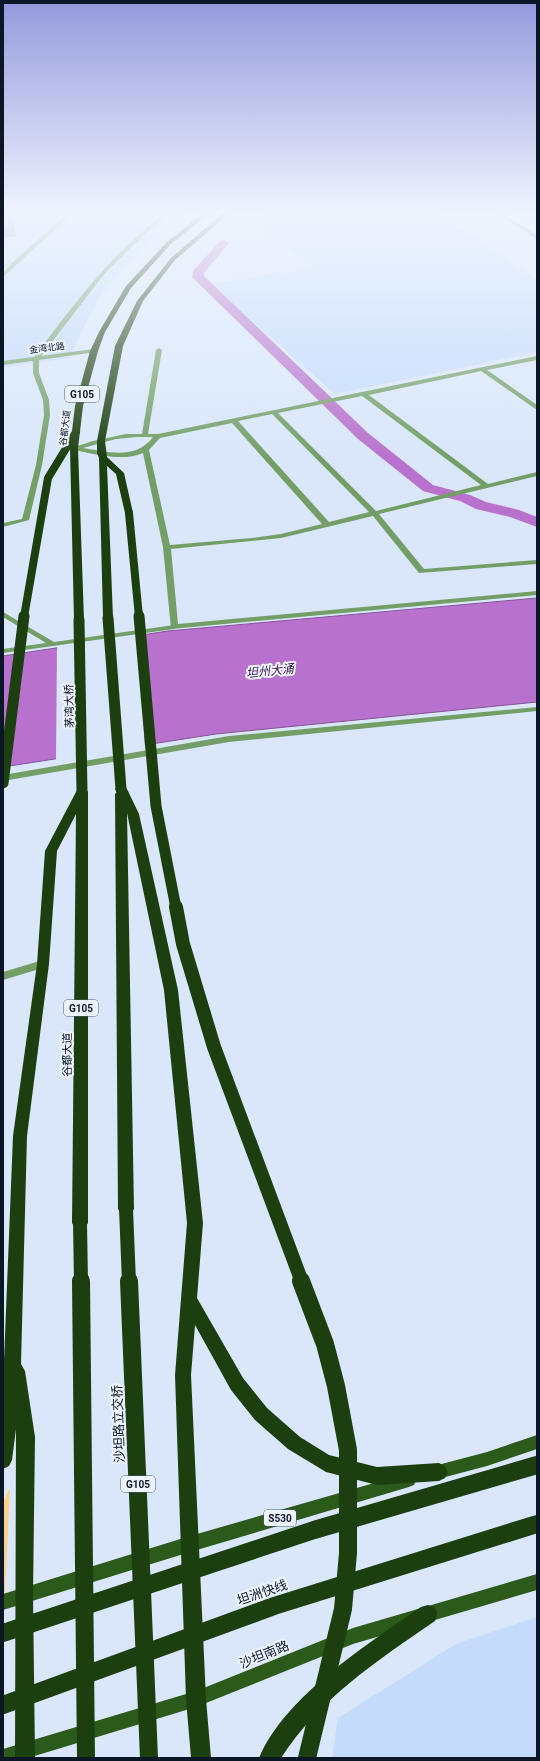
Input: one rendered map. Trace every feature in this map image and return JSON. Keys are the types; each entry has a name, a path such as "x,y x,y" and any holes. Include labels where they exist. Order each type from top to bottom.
{"highway":[{"name":"谷都大道","path":"80,620 74,448 79,406 94,352 102,332 123,295"},
{"name":"G105","path":"121,789 108,618 101,441 119,346 140,301 145,295"},
{"path":"3,783 25,606 48,478 76,432"},
{"path":"102,455 120,473 130,513 156,806 183,944 214,1047 325,1344 336,1386 348,1450 348,1554 343,1609 307,1758"},
{"name":"茅湾大桥","path":"80,620 82,792"},
{"path":"121,789 133,814 170,990 195,1223 183,1375 196,1699 201,1758"},
{"name":"沙坦路立交桥","path":"121,789 126,1209 149,1758"},
{"name":"谷都大道","path":"82,792 80,1223 86,1758"},
{"path":"3,1460 9,1422 14,1342 20,1136 43,964 51,851 82,792"},
{"path":"189,1299 237,1384 261,1414 294,1443 326,1463 376,1476 439,1472"},
{"path":"14,1342 26,1437 24,1594 25,1754"},
{"path":"3,1633 314,1530 537,1465"},
{"name":"坦洲快线","path":"3,1705 274,1606 537,1524"},
{"path":"269,1758 276,1746 297,1720 335,1681 428,1614"}],"main road":[{"name":"S530","path":"3,1602 24,1594 190,1544 487,1459 537,1442"},
{"name":"沙坦南路","path":"3,1757 25,1754 196,1699 353,1636 537,1582"}],"street":[{"path":"3,524 25,520 39,465 47,416 46,400 36,373 36,359 85,295"},
{"path":"74,448 125,436 144,434 158,436 537,358"},
{"path":"483,370 537,408"},
{"path":"364,394 485,485"},
{"path":"274,413 374,513 422,571 537,562"},
{"path":"234,421 327,525"},
{"path":"74,448 102,455 132,454 146,450 158,436"},
{"path":"146,450 167,547 174,627 537,593"},
{"path":"167,547 281,536 485,485 537,474"}],"lane":[{"path":"144,434 159,350"},
{"name":"金湾北路","path":"3,363 94,352"},
{"path":"3,614 53,644"},
{"path":"3,651 174,627"},
{"path":"3,778 229,739 537,709"},
{"path":"3,976 43,964"}],"shaded area":[{"path":"3,295 102,295 97,301 69,358 3,367"},
{"path":"224,295 537,295 537,352 335,394"},
{"path":"10,1487 5,1593 3,1594 3,1502"},
{"path":"537,1617 537,1758 332,1758 338,1718 456,1644"}],"water":[{"name":"坦州大涌","path":"537,598 537,702 216,734 3,767 3,656 168,631"}],"pier":[{"path":"138,633 145,747 56,760 57,646"}],"waterway":[{"path":"217,295 363,436 428,488 465,498 481,506 514,513 537,522"}]}
